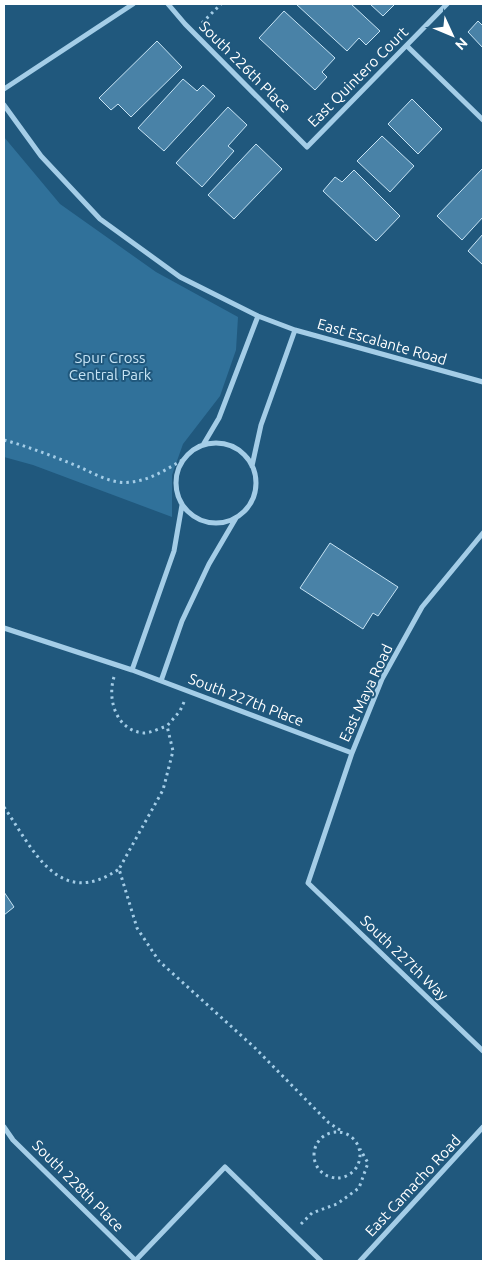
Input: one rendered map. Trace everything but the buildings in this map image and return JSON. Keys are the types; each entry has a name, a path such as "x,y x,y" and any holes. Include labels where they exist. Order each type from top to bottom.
{"street":[{"path":"4,89 133,4"},
{"name":"South 226th Place","path":"168,4 193,32 307,146"},
{"name":"East Quintero Court","path":"307,146 408,46 447,4"},
{"path":"408,46 483,120"},
{"name":"East Escalante Road","path":"4,105 41,156 100,220 180,277 258,316 295,330 483,382"},
{"path":"132,670 174,551 182,505 176,482 184,459 203,445 219,418 258,316"},
{"path":"252,466 261,425 295,330"},
{"path":"182,505 190,514 200,520 224,522 236,518 245,511 252,501 256,490 252,466 246,456 226,444 203,445"},
{"path":"161,681 182,620 209,564 236,518"},
{"name":"East Maya Road","path":"308,882 352,753 382,679 422,607 483,533"},
{"name":"South 227th Place","path":"4,628 132,670 352,753"},
{"name":"South 227th Way","path":"308,882 483,1051"},
{"name":"South 228th Place","path":"4,1127 13,1140 136,1261"},
{"name":"East Camacho Road","path":"360,1261 483,1127"},
{"path":"136,1261 225,1167 321,1261"}],"path":[{"path":"193,32 221,4"},
{"path":"4,440 120,482 151,478 184,459"},
{"path":"118,665 110,687 110,702 116,716 129,728 143,733 167,726 183,705 186,690"},
{"path":"4,807 31,850 50,871 73,882 88,881 112,874 119,869 163,790 172,751 167,726"},
{"path":"119,869 137,928 159,961 237,1030 329,1123 354,1138 368,1163 359,1188 336,1204 312,1213 292,1234"},
{"path":"343,1132 331,1132 320,1139 314,1150 314,1162 321,1172 332,1178 344,1178 354,1172 360,1161 360,1149"}],"green space":[{"name":"Spur Cross Central Park","path":"4,137 60,204 156,272 238,317 236,350 220,396 183,444 172,475 172,517 33,465 4,457"}]}
